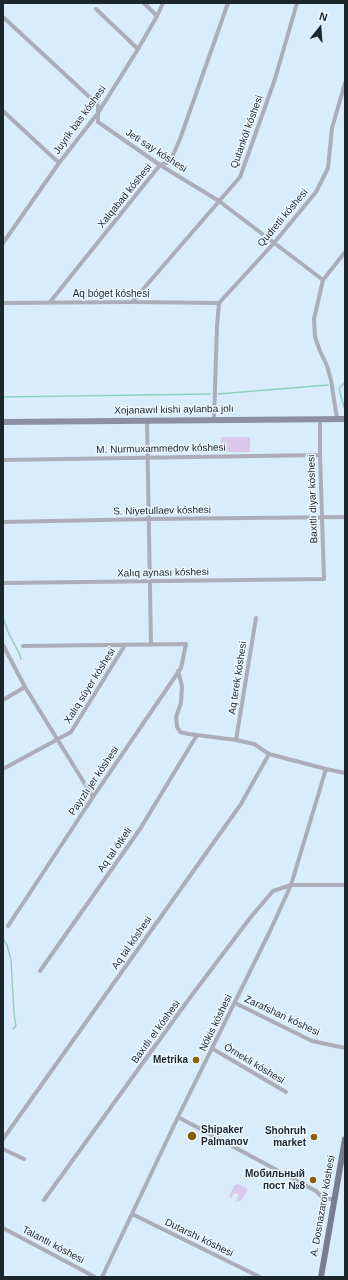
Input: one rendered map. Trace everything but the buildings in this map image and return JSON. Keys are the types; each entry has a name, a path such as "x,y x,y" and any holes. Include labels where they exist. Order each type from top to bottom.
{"main road":[{"name":"Xojanawıl kishi aylanba jolı","path":"3,422 345,419"},
{"name":"A. Dosnazarov kóshesi","path":"321,1277 345,1139"}],"street":[{"path":"144,3 157,16"},
{"name":"Juyrik bas kóshesi","path":"3,243 59,162 98,113 138,49 163,3"},
{"name":"Xalqabad kóshesi","path":"50,302 160,165 170,162 180,139 228,3"},
{"name":"Qutankól kóshesi","path":"132,302 240,177 275,79 297,3"},
{"path":"96,9 138,49"},
{"name":"Jeti say kóshesi","path":"3,17 98,105 98,122 160,165 219,201 323,280"},
{"name":"Qudretli kóshesi","path":"220,303 274,243 316,192 328,168 332,128 345,83"},
{"path":"3,111 59,162"},
{"path":"337,419 331,380 315,337 314,319 323,280 345,252"},
{"name":"Aq bóget kóshesi","path":"3,303 220,303"},
{"path":"214,419 217,326 220,303"},
{"name":"Baxıtlı diyar kóshesi","path":"320,419 324,578"},
{"path":"23,646 151,644 147,420"},
{"name":"M. Nurmuxammedov kóshesi","path":"3,460 320,455"},
{"name":"S. Niyetullaev kóshesi","path":"3,522 345,517"},
{"name":"Xalıq aynası kóshesi","path":"3,583 150,582 324,578"},
{"name":"Aq terek kóshesi","path":"236,740 256,618"},
{"name":"Payızlı jer kóshesi","path":"8,926 92,796 181,668 186,644 151,644"},
{"path":"3,645 25,687 92,796"},
{"name":"Xalıq súyer kóshesi","path":"3,769 70,732 125,645"},
{"path":"178,671 182,686 180,703 176,717 177,726 180,732 254,744 269,754 345,773"},
{"path":"3,700 25,687"},
{"name":"Aq tal ótkeli","path":"40,971 140,830 197,734"},
{"name":"Aq tal kóshesi","path":"3,1139 241,804 269,754"},
{"name":"Nókis kóshesi","path":"102,1277 291,885 326,769"},
{"name":"Baxıtlı el kóshesi","path":"44,1200 182,1008 272,891 291,885 345,885"},
{"name":"Zarafshan kóshesi","path":"235,1003 312,1041 345,1048"},
{"name":"Órnekli kóshesi","path":"213,1049 286,1092"},
{"path":"178,1117 316,1191 324,1199 334,1200"},
{"path":"3,1149 24,1159"},
{"name":"Dutarshı kóshesi","path":"132,1214 260,1277"},
{"name":"Talantlı kóshesi","path":"3,1228 95,1277"}],"shaded area":[{"path":"221,437 250,437 250,452 221,452"},
{"path":"238,1184 248,1189 242,1200 235,1202 239,1197 238,1194 233,1194 231,1199 229,1196 234,1186"}],"waterway":[{"path":"344,407 339,389 345,382"},
{"path":"218,394 328,385"},
{"path":"3,397 210,394"},
{"path":"3,617 8,632 21,659"},
{"path":"3,939 7,945 11,960 16,1026 13,1029"}],"place":[{"name":"Metrika","path":"196,1060"},
{"name":"Shipaker Palmanov","path":"192,1136"},
{"name":"Shohruh market","path":"314,1137"},
{"name":"Мобильный пост №8","path":"313,1180"}]}
